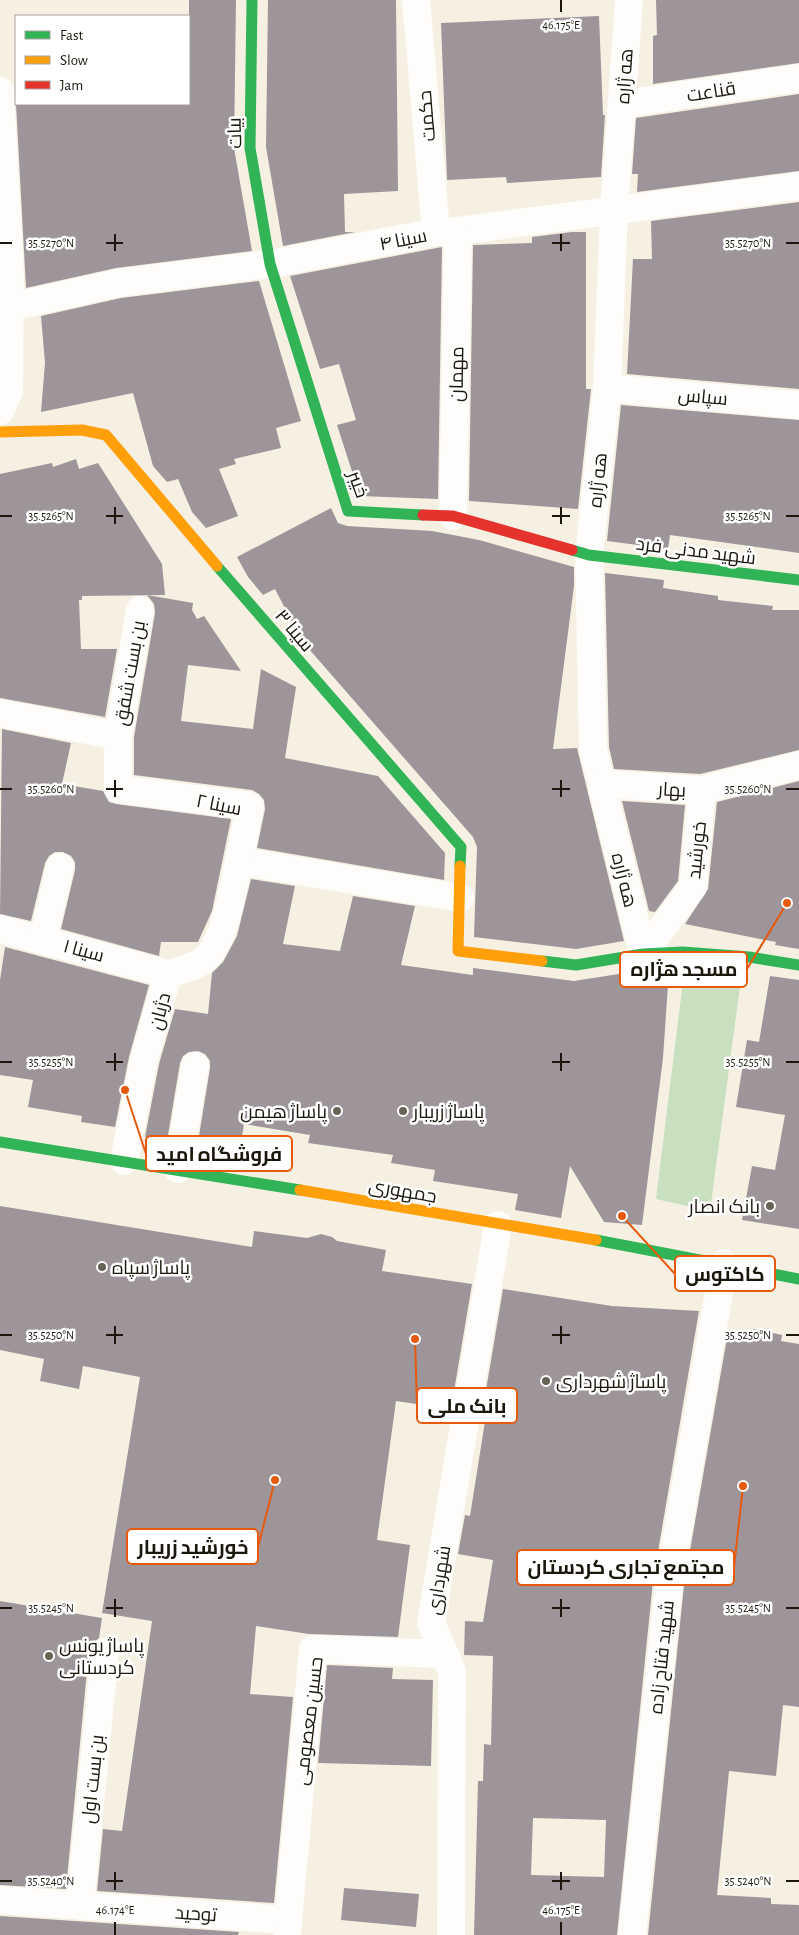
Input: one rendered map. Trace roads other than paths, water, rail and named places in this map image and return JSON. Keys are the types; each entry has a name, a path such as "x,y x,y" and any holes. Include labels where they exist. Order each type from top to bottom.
{"street":[{"name":"بیات","path":"252,0 250,148 270,264"},
{"name":"حکمت","path":"416,0 447,232"},
{"name":"هه ژاره","path":"630,0 614,211 607,388 589,555 593,749 643,954"},
{"name":"قناعت","path":"623,104 799,78"},
{"path":"0,91 5,251 10,307 9,391 0,411"},
{"name":"سینا ۴","path":"10,307 118,283 270,264 447,232 799,186"},
{"name":"مهمان","path":"447,232 454,516"},
{"name":"خیبر","path":"270,264 348,511 454,516 589,555"},
{"name":"سپاس","path":"607,388 799,405"},
{"name":"سینا ۳","path":"0,432 82,430 106,435 319,685 462,847 458,951 576,965 643,954"},
{"name":"شهید مدنی فرد","path":"589,555 799,580"},
{"name":"بن بست شفق","path":"118,736 140,610"},
{"path":"0,713 118,736"},
{"name":"سینا ۲","path":"118,736 118,789 250,806 239,861"},
{"name":"بهار","path":"602,784 702,790 799,765"},
{"name":"خورشید","path":"643,954 693,887 702,790"},
{"path":"239,861 460,898"},
{"name":"دژبان","path":"124,1161 144,1060 168,974 186,970 202,961 218,943 239,861"},
{"path":"43,940 60,867"},
{"name":"سینا ۱","path":"0,929 168,974"},
{"path":"643,954 683,952 799,965"},
{"path":"178,1169 195,1066"},
{"name":"جمهوری","path":"0,1142 178,1169 724,1263 799,1278"},
{"name":"شهرداری","path":"451,1935 448,1662 431,1622 498,1224"},
{"name":"شهید فتاح زاده","path":"632,1935 669,1583 724,1263"},
{"name":"حسین معصومی","path":"288,1927 313,1649 448,1662"},
{"name":"بن بست اول","path":"80,1906 105,1652"},
{"name":"توحید","path":"0,1900 288,1927"}],"place":[{"name":"مسجد هژاره","path":"787,903"},
{"name":"فروشگاه امید","path":"125,1090"},
{"name":"پاساژ هیمن","path":"337,1111"},
{"name":"پاساژ زریبار","path":"403,1111"},
{"name":"بانک انصار","path":"770,1206"},
{"name":"کاکتوس","path":"622,1216"},
{"name":"پاساژ سپاه","path":"102,1267"},
{"name":"بانک ملی","path":"415,1339"},
{"name":"پاساژ شهرداری","path":"546,1381"},
{"name":"خورشید زریبار","path":"275,1480"},
{"name":"مجتمع تجاری کردستان","path":"743,1486"},
{"name":"پاساژ یونس کردستانی","path":"49,1656"}]}
